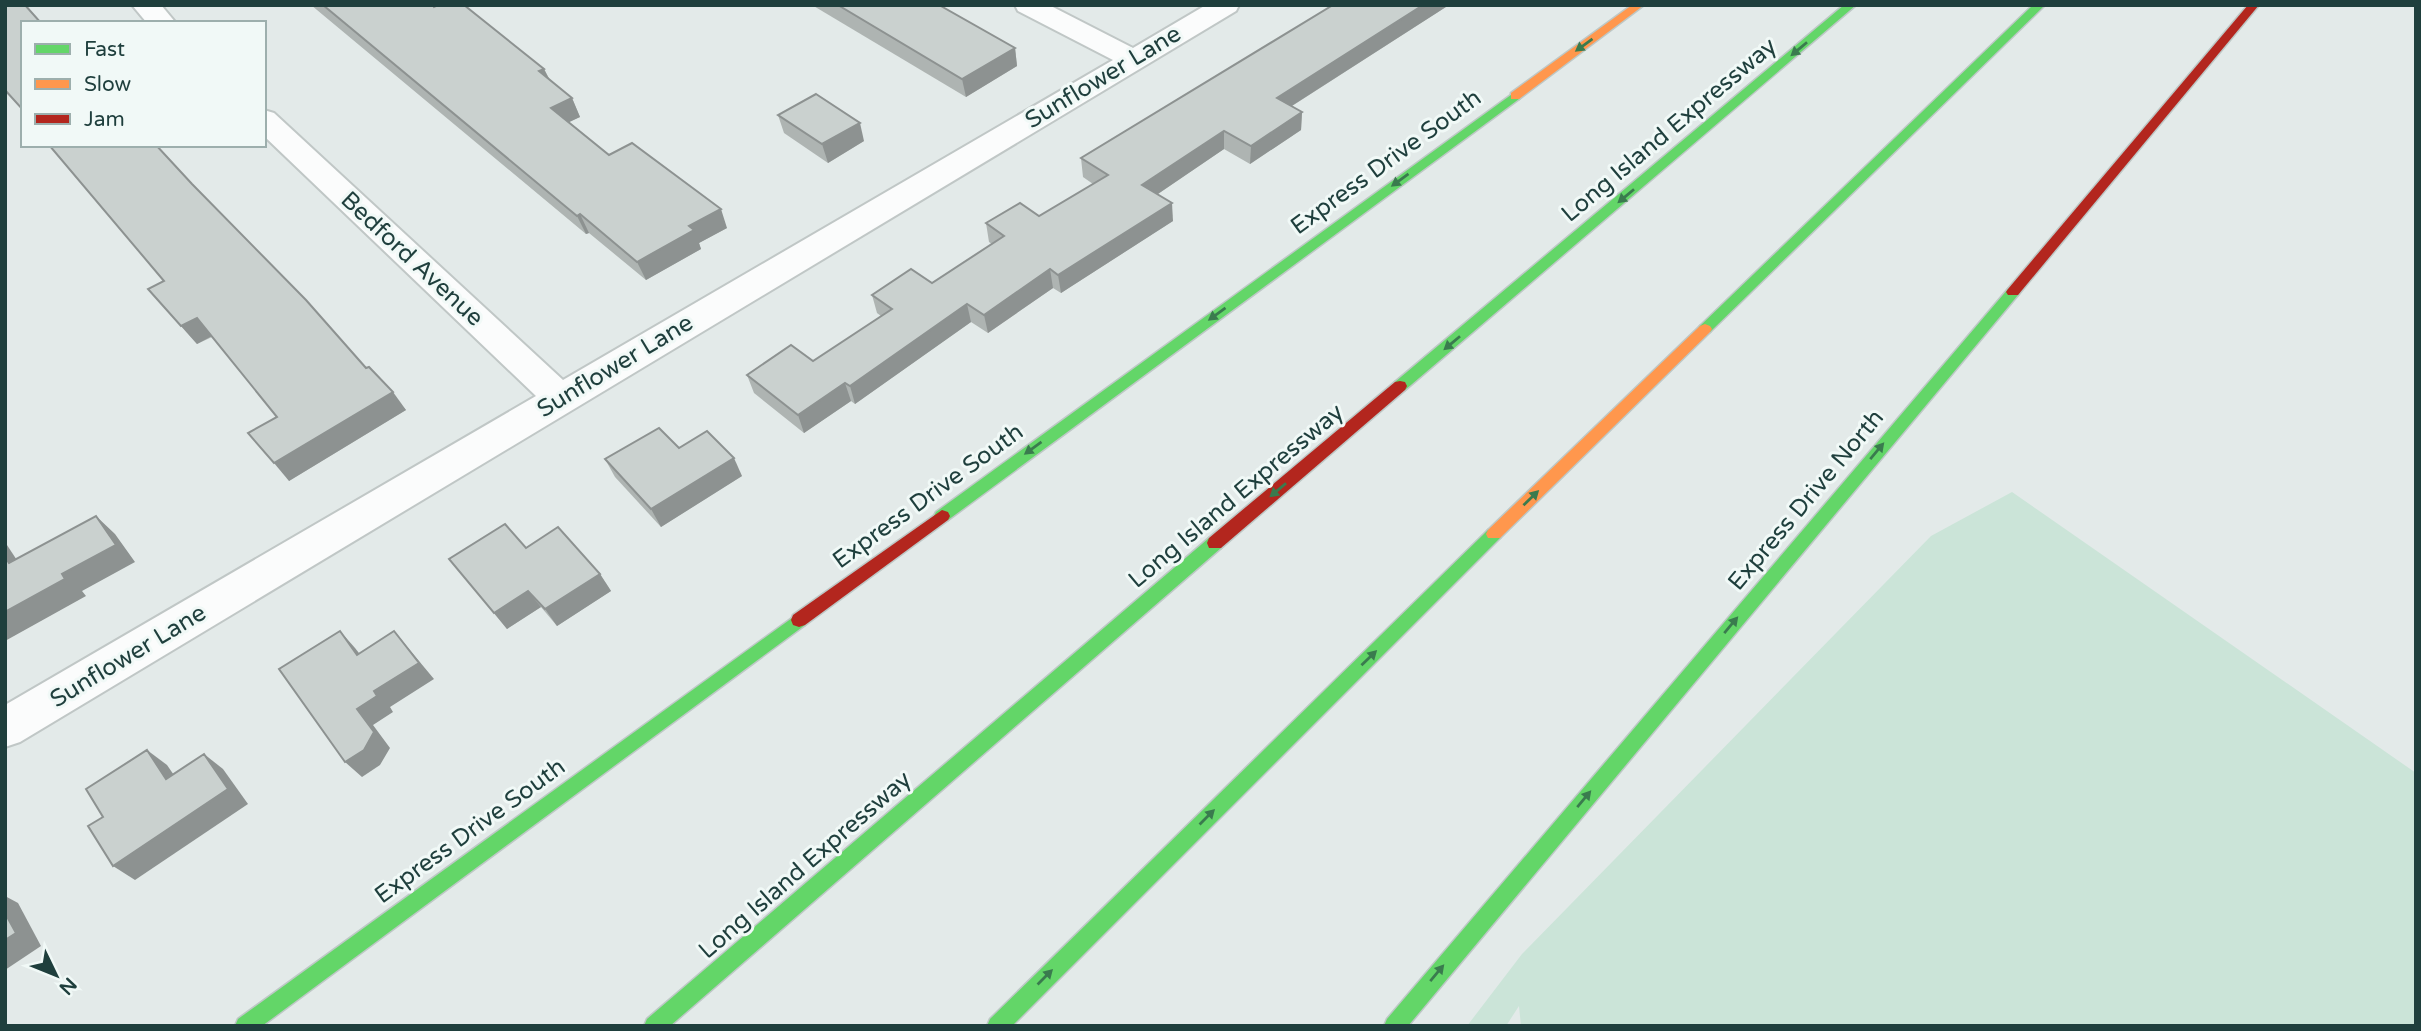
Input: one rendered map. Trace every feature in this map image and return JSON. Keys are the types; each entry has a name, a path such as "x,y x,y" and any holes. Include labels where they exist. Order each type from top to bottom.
{"main road":[{"name":"Express Drive South","path":"245,1026 1639,5"},
{"name":"Long Island Expressway","path":"654,1026 1100,640 1851,5"},
{"path":"997,1026 1511,518 2040,5"},
{"name":"Express Drive North","path":"1394,1026 2254,5"}],"street":[{"path":"145,5 161,21"},
{"path":"1028,5 1133,59"},
{"name":"Sunflower Lane","path":"5,728 1226,5"},
{"name":"Bedford Avenue","path":"266,121 561,399"}],"green space":[{"path":"2012,492 2416,773 2416,1026 1521,1026 1519,1006 1506,1026 1467,1026 1522,954 1931,536"}],"building":[{"path":"5,5 25,5 39,21 21,21 21,108 5,90"},
{"path":"323,5 464,5 544,69 539,71 572,98 551,108 609,155 632,143 721,209 689,226 694,230 637,262 580,214 577,216"},
{"path":"838,5 939,5 1015,48 962,79"},
{"path":"1333,5 1423,5 1277,98 1302,112 1251,146 1224,131 1142,185 1172,203 1058,275 1050,269 984,315 967,304 850,386 845,383 798,415 747,375 791,345 813,361 892,309 872,295 911,269 932,283 1004,236 986,223 1020,203 1039,216 1108,175 1081,158"},
{"path":"816,94 860,123 822,144 778,115"},
{"path":"51,147 158,147 306,300 366,368 369,367 393,392 274,463 248,433 277,417 197,318 181,326 148,289 164,281"},
{"path":"659,428 679,448 707,431 734,458 651,509 605,459"},
{"path":"96,516 116,545 62,574 65,579 5,612 5,557 9,563"},
{"path":"505,524 526,548 558,527 600,574 545,609 528,591 494,613 449,559"},
{"path":"340,631 357,655 394,631 419,663 374,691 377,696 357,709 374,732 364,750 345,762 279,669"},
{"path":"147,750 166,779 204,754 228,789 113,866 88,826 103,817 86,789"},
{"path":"5,913 16,933 5,940"}],"traffic: fast":[{"path":"1400,386 1851,5"},
{"path":"1705,329 2040,5"},
{"path":"942,516 1515,96"},
{"path":"1394,1026 2013,292"},
{"path":"997,1026 1494,534"},
{"path":"654,1026 1215,543"},
{"path":"245,1026 799,620"}],"traffic: slow":[{"path":"1515,96 1639,5"},
{"path":"1494,534 1705,329"}],"traffic: jam":[{"path":"2013,292 2254,5"},
{"path":"1215,543 1400,386"},
{"path":"799,620 942,516"}]}
